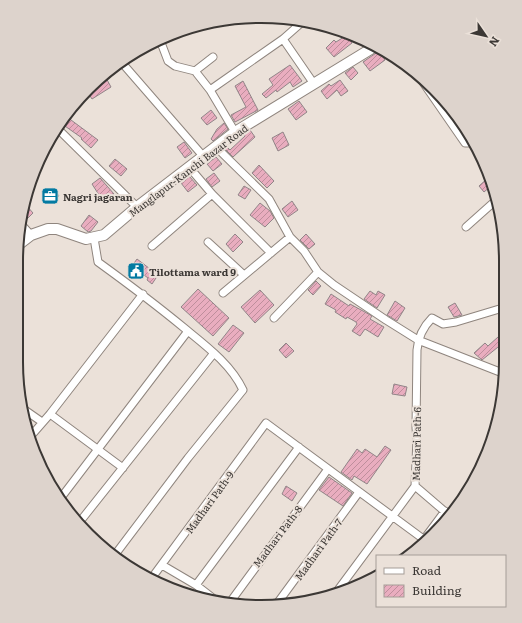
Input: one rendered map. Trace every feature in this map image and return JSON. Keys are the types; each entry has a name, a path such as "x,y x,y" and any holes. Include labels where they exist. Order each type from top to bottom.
{"street":[{"path":"210,90 283,39 298,26"},
{"path":"283,39 291,48 314,84"},
{"path":"162,45 168,61 175,66 195,71 210,90 235,132"},
{"name":"Manglapur-Kanchi Bazar Road","path":"94,238 111,230 137,207 235,132 370,50"},
{"path":"195,71 213,57"},
{"path":"125,66 204,156"},
{"path":"435,99 466,143 468,143"},
{"path":"61,133 137,207"},
{"path":"216,147 269,199 290,237 304,250 318,272 334,285 418,340 498,371"},
{"path":"189,167 212,194 271,253"},
{"path":"152,246 212,194"},
{"path":"466,227 492,204"},
{"path":"24,240 31,235 48,228 57,229 86,239 94,238 98,262 143,294 214,353 238,380 243,390 188,458 117,552"},
{"path":"25,229 31,235"},
{"path":"223,293 290,237"},
{"path":"208,242 244,275"},
{"path":"274,318 318,272"},
{"path":"34,432 50,414 143,294"},
{"path":"418,340 426,324 432,318 443,324 456,322 499,309"},
{"path":"63,494 188,331"},
{"name":"Madhari Path-6","path":"340,586 415,486 418,340"},
{"path":"82,519 214,353"},
{"path":"29,413 42,422"},
{"path":"50,414 96,450 123,468"},
{"name":"Madhari Path-9","path":"155,574 266,423 299,447"},
{"path":"196,585 299,447 422,537"},
{"name":"Madhari Path-8","path":"233,598 328,469"},
{"path":"415,486 445,513"},
{"name":"Madhari Path-7","path":"281,599 359,492"},
{"path":"162,565 196,585 207,594"}],"building":[{"path":"343,38 350,40 352,43 334,57 326,48 334,40 336,42"},
{"path":"376,53 383,57 385,60 370,71 363,62"},
{"path":"290,65 302,81 293,87 290,82 266,98 262,94 273,85 269,79"},
{"path":"353,67 358,73 351,80 345,73"},
{"path":"107,80 111,87 92,99 90,96"},
{"path":"340,80 348,91 341,96 337,90 327,99 321,91 329,84 331,86"},
{"path":"243,81 258,110 235,122 231,115 246,107 235,86"},
{"path":"299,101 307,112 296,120 288,109"},
{"path":"211,110 217,118 207,125 201,118"},
{"path":"70,119 98,140 91,148 81,139 82,138 65,126"},
{"path":"224,123 228,129 213,141 211,139 217,129"},
{"path":"250,130 255,137 233,157 225,149 227,147 230,150 245,136 244,134"},
{"path":"283,132 289,145 278,151 272,138"},
{"path":"184,142 192,153 185,158 177,147"},
{"path":"216,157 222,164 213,171 207,164"},
{"path":"115,159 127,169 121,176 109,166"},
{"path":"259,165 274,181 267,188 252,173"},
{"path":"214,173 220,181 212,187 206,179"},
{"path":"189,176 197,185 188,192 181,183"},
{"path":"100,178 114,194 103,204 97,198 99,195 92,184"},
{"path":"485,181 488,189 484,192 479,186"},
{"path":"244,186 251,190 245,199 238,195"},
{"path":"53,188 59,196 49,203 43,195"},
{"path":"292,201 298,210 288,217 282,209"},
{"path":"260,203 270,211 274,218 265,227 250,215"},
{"path":"29,209 33,213 27,219"},
{"path":"89,215 98,222 91,231 88,232 81,226"},
{"path":"235,234 243,242 233,252 226,244"},
{"path":"306,234 315,244 309,249 300,240"},
{"path":"137,259 158,275 152,284 147,280 148,278 132,266"},
{"path":"316,281 321,286 313,295 308,290"},
{"path":"198,289 229,318 213,336 181,307"},
{"path":"260,290 274,305 255,323 241,307"},
{"path":"370,291 376,295 378,291 385,295 377,308 364,299"},
{"path":"331,294 349,306 350,304 372,316 370,319 384,327 378,337 365,329 360,336 352,331 357,324 356,322 347,317 346,319 335,312 336,310 325,304"},
{"path":"395,301 405,308 397,321 387,315"},
{"path":"455,303 462,315 454,317 448,307"},
{"path":"233,325 244,333 229,352 218,344"},
{"path":"498,337 499,338 499,346 482,360 474,353 485,343 488,346"},
{"path":"286,343 294,351 286,358 279,350"},
{"path":"394,384 407,387 405,396 392,394"},
{"path":"385,446 391,450 367,484 354,476 352,480 341,472 357,449 362,453 365,449 377,457"},
{"path":"329,477 352,493 343,506 319,490"},
{"path":"286,486 297,493 292,501 282,494"}],"place":[{"name":"Nagri jagaran","path":"50,196"},
{"name":"Tilottama ward 9","path":"136,271"}]}
